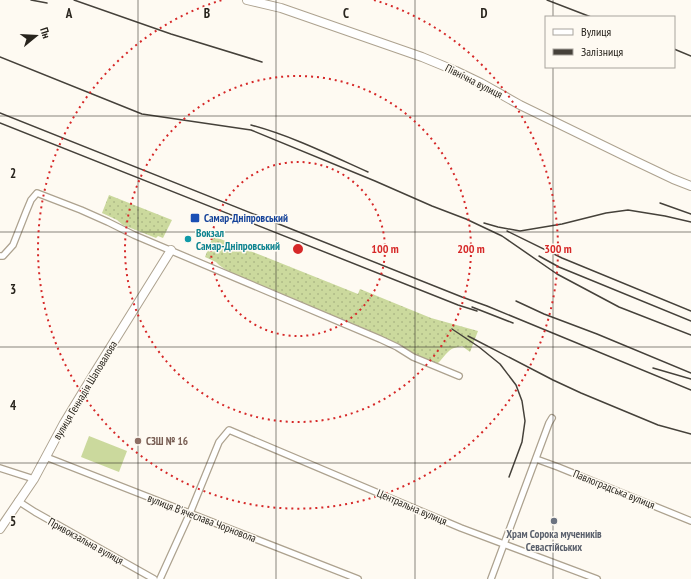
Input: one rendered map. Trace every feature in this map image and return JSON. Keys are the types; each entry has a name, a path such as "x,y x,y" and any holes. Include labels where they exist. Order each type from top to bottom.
{"street":[{"name":"Північна вулиця","path":"247,0 281,8 422,57 468,77 520,105 673,179 691,186"},
{"path":"0,256 3,256 13,245 31,200 37,193 81,210 134,235 380,338 413,357 459,376"},
{"name":"вулиця Геннадія Шаповалова","path":"0,529 34,479 64,423 171,250"},
{"path":"491,579 552,418"},
{"name":"Центральна вулиця","path":"190,513 218,442 229,430 461,528 597,579"},
{"name":"вулиця В'ячеслава Чорновола","path":"46,457 358,579"},
{"name":"Павлоградська вулиця","path":"536,459 691,521"},
{"path":"0,468 34,479"},
{"name":"Привокзальна вулиця","path":"18,502 154,579"},
{"path":"160,579 190,513"}],"green space":[{"path":"109,195 172,220 163,238 158,236 156,238 123,225 117,220 102,213"},
{"path":"213,236 358,294 360,289 431,318 478,331 470,352 462,346 453,348 437,364 419,358 400,345 230,273 216,262 205,257"},
{"path":"89,436 127,451 119,472 81,457"}],"railway":[{"path":"31,0 47,3"},
{"path":"74,0 171,34 262,62"},
{"path":"547,0 588,16"},
{"path":"675,49 691,56"},
{"path":"0,57 142,114 251,130 466,219 502,236 557,274 619,307 691,335"},
{"path":"0,113 487,306 691,390"},
{"path":"0,123 458,305 477,311"},
{"path":"251,125 296,140 368,172"},
{"path":"660,203 691,214"},
{"path":"484,223 520,231 562,224 606,213 628,210 691,222"},
{"path":"507,231 562,258 691,311"},
{"path":"539,256 559,267 691,321"},
{"path":"516,301 544,314 691,373"},
{"path":"472,307 513,323"},
{"path":"452,329 479,347 500,364 516,385 522,401 525,421 522,442 509,477"},
{"path":"468,336 581,393 658,425 691,434"},
{"path":"653,368 691,379"}],"place":[{"name":"Самар-Дніпровський","path":"195,218"},
{"name":"Вокзал Самар-Дніпровський","path":"188,239"},
{"name":"СЗШ № 16","path":"138,441"},
{"name":"Храм Сорока мучеників Севастійських","path":"554,521"}]}
